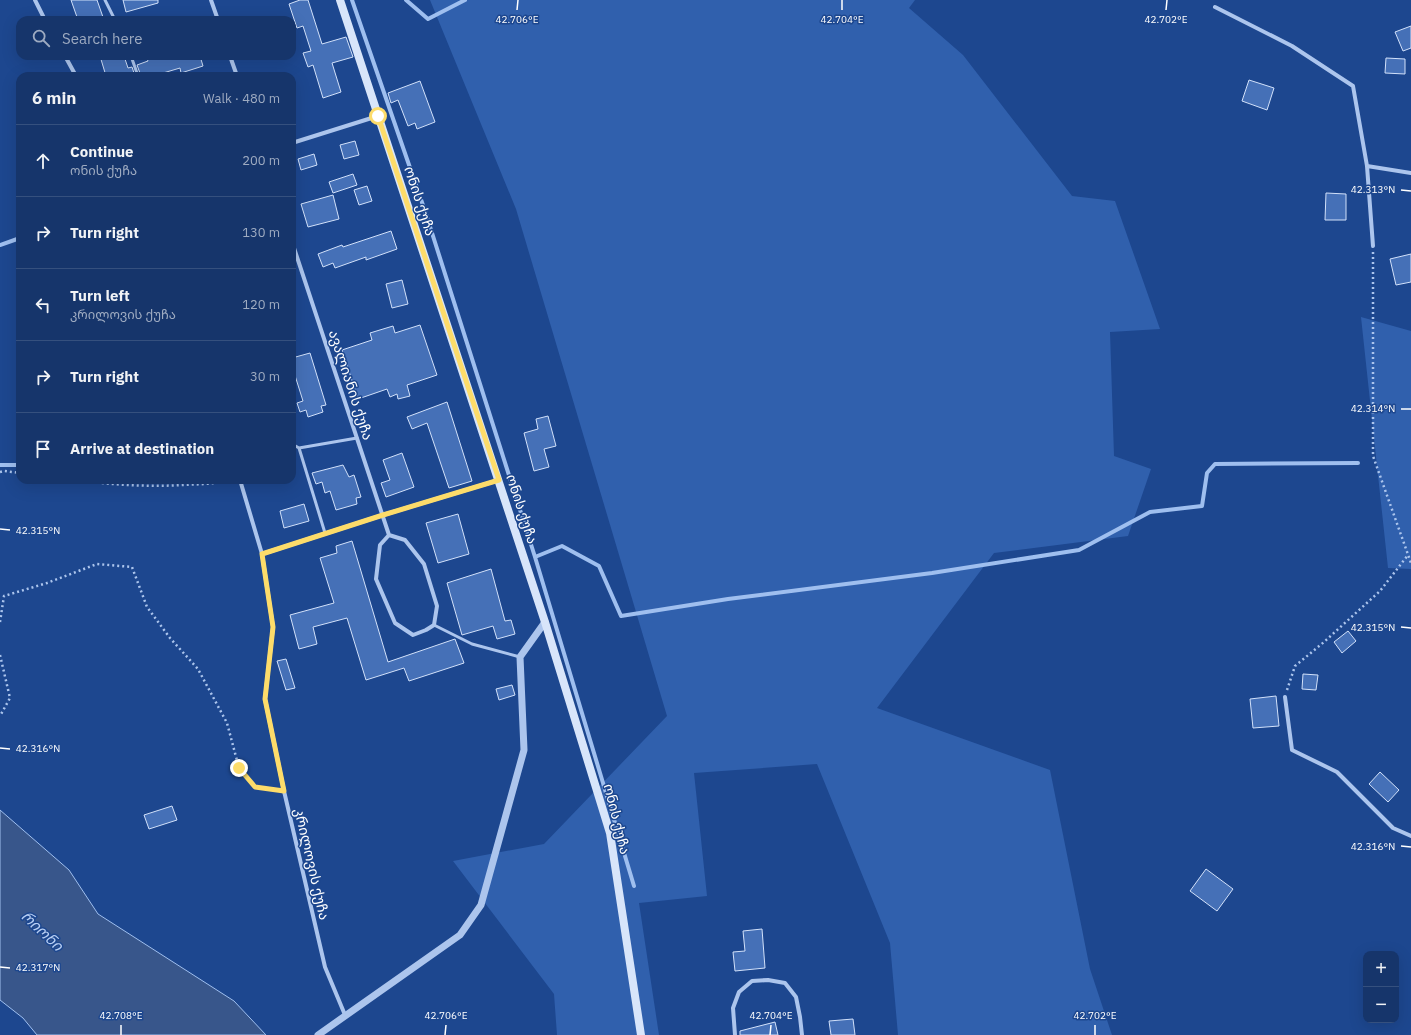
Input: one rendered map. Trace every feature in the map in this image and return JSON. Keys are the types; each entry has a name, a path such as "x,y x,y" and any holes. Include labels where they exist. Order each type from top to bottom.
{"main road":[{"name":"ონის ქუჩა","path":"340,0 499,480 545,622 610,833 641,1035"}],"street":[{"path":"35,0 43,16"},
{"path":"211,0 217,16"},
{"path":"1214,7 1292,46 1353,86 1366,166 1373,246"},
{"path":"67,60 74,72"},
{"path":"231,60 236,72"},
{"path":"296,142 378,116"},
{"path":"1366,166 1411,173"},
{"name":"ავალიანის ქუჩა","path":"296,254 389,535"},
{"path":"262,554 325,533 499,480"},
{"name":"კრილოვის ქუჩა","path":"241,484 262,554 273,627 265,699 284,791 325,967 345,1015"},
{"path":"389,535 405,540 424,564 436,606 434,625 413,635 395,623 376,579 380,545 389,535"},
{"path":"321,1033 460,935 481,905 524,750 520,658 545,622"},
{"path":"1285,697 1292,750 1338,772 1393,828 1411,836"},
{"path":"735,1035 733,1008 739,992 752,981 768,980 785,983 796,997 802,1035"}],"lane":[{"path":"105,0 113,16"},
{"path":"132,60 136,72"},
{"path":"296,446 299,448 357,438"},
{"path":"299,448 325,533"},
{"path":"434,625 472,644 520,658"}],"path":[{"path":"1373,246 1374,456 1411,563"},
{"path":"0,472 16,472"},
{"path":"119,484 158,486 215,484"},
{"path":"1285,697 1295,666 1380,591 1408,555"},
{"path":"0,622 4,596 47,583 98,564 132,567 147,607 170,638 198,669 209,689 227,723 239,768 255,787 284,791"},
{"path":"0,655 10,698 0,716"}],"shaded area":[{"path":"430,0 915,0 909,8 963,55 1072,196 1115,201 1160,329 1110,332 1114,456 1151,469 1128,536 994,553 877,708 1050,770 1090,969 1112,1035 898,1035 890,943 817,764 694,773 707,896 639,903 659,1035 557,1035 554,994 453,861 544,844 667,716 516,209"},
{"path":"1361,317 1411,331 1411,569 1388,568"}],"water":[{"name":"რიონი","path":"0,810 69,870 98,914 234,1001 266,1035 37,1035 23,1018 0,1000"}],"building":[{"path":"71,0 97,0 103,16 77,16"},
{"path":"123,0 158,0 158,3 126,12"},
{"path":"300,0 308,0 322,44 346,37 353,57 332,63 341,92 323,98 313,65 308,67 303,53 311,51 303,26 297,28 296,16 293,16 289,4"},
{"path":"1411,26 1411,48 1403,51 1395,32"},
{"path":"1386,58 1405,59 1405,74 1385,73"},
{"path":"101,60 125,60 128,68 132,67 134,72 105,72"},
{"path":"201,60 203,66 184,72 181,72 180,68 166,72 140,72 137,65 148,61"},
{"path":"1249,80 1274,88 1267,110 1242,101"},
{"path":"420,81 435,122 417,129 415,123 408,126 398,100 391,103 388,93"},
{"path":"355,141 359,155 344,159 340,145"},
{"path":"314,154 317,165 301,170 298,159"},
{"path":"353,174 357,185 333,193 329,182"},
{"path":"367,186 372,201 359,205 354,190"},
{"path":"1326,193 1346,194 1346,220 1325,220"},
{"path":"333,195 339,219 308,227 301,204"},
{"path":"391,231 397,249 366,260 366,257 335,268 333,263 323,267 318,254 342,245 343,247"},
{"path":"1411,254 1411,282 1396,285 1390,259"},
{"path":"402,280 408,304 392,308 386,284"},
{"path":"420,325 437,375 407,385 410,396 398,399 397,394 390,397 387,389 358,399 342,350 372,340 370,333 393,326 395,333"},
{"path":"310,353 326,405 321,406 323,412 308,417 306,410 300,412 297,403 303,401 296,379 296,357"},
{"path":"447,402 472,481 449,488 427,423 412,429 407,417"},
{"path":"548,416 556,446 544,449 549,467 534,471 524,433 538,429 536,419"},
{"path":"402,453 414,487 386,497 381,483 390,480 383,460"},
{"path":"343,465 349,477 354,475 361,497 356,498 357,504 336,510 330,491 325,493 322,482 316,484 312,473"},
{"path":"304,504 309,521 284,528 280,511"},
{"path":"458,514 469,554 438,563 426,523"},
{"path":"352,541 388,662 455,639 464,663 409,681 404,668 366,680 347,618 313,627 317,644 299,649 290,615 334,603 320,558 337,553 336,546"},
{"path":"491,569 505,621 511,620 515,634 497,639 493,626 462,635 447,583"},
{"path":"1348,631 1356,641 1342,653 1334,642"},
{"path":"286,659 295,688 286,690 277,661"},
{"path":"1303,674 1318,675 1316,690 1302,689"},
{"path":"512,685 515,695 499,700 496,689"},
{"path":"1276,696 1279,726 1253,728 1250,699"},
{"path":"1380,772 1399,790 1388,802 1369,784"},
{"path":"172,806 177,820 149,829 144,815"},
{"path":"1206,869 1233,889 1217,911 1190,891"},
{"path":"762,929 765,968 735,971 733,952 745,951 743,931"},
{"path":"853,1019 855,1035 831,1035 829,1021"},
{"path":"775,1022 778,1035 740,1035 740,1031"}],"waterway":[{"path":"352,0 426,214 535,557 634,886"},
{"path":"406,0 428,19 465,0"},
{"path":"0,245 16,239"},
{"path":"535,557 562,546 599,566 621,616 728,599 932,573 1079,550 1150,512 1202,506 1207,473 1215,464 1358,463"},
{"path":"0,465 16,465"}],"route":[{"path":"239,768 255,787 284,791 265,699 273,627 262,554 499,480 378,116"}]}
